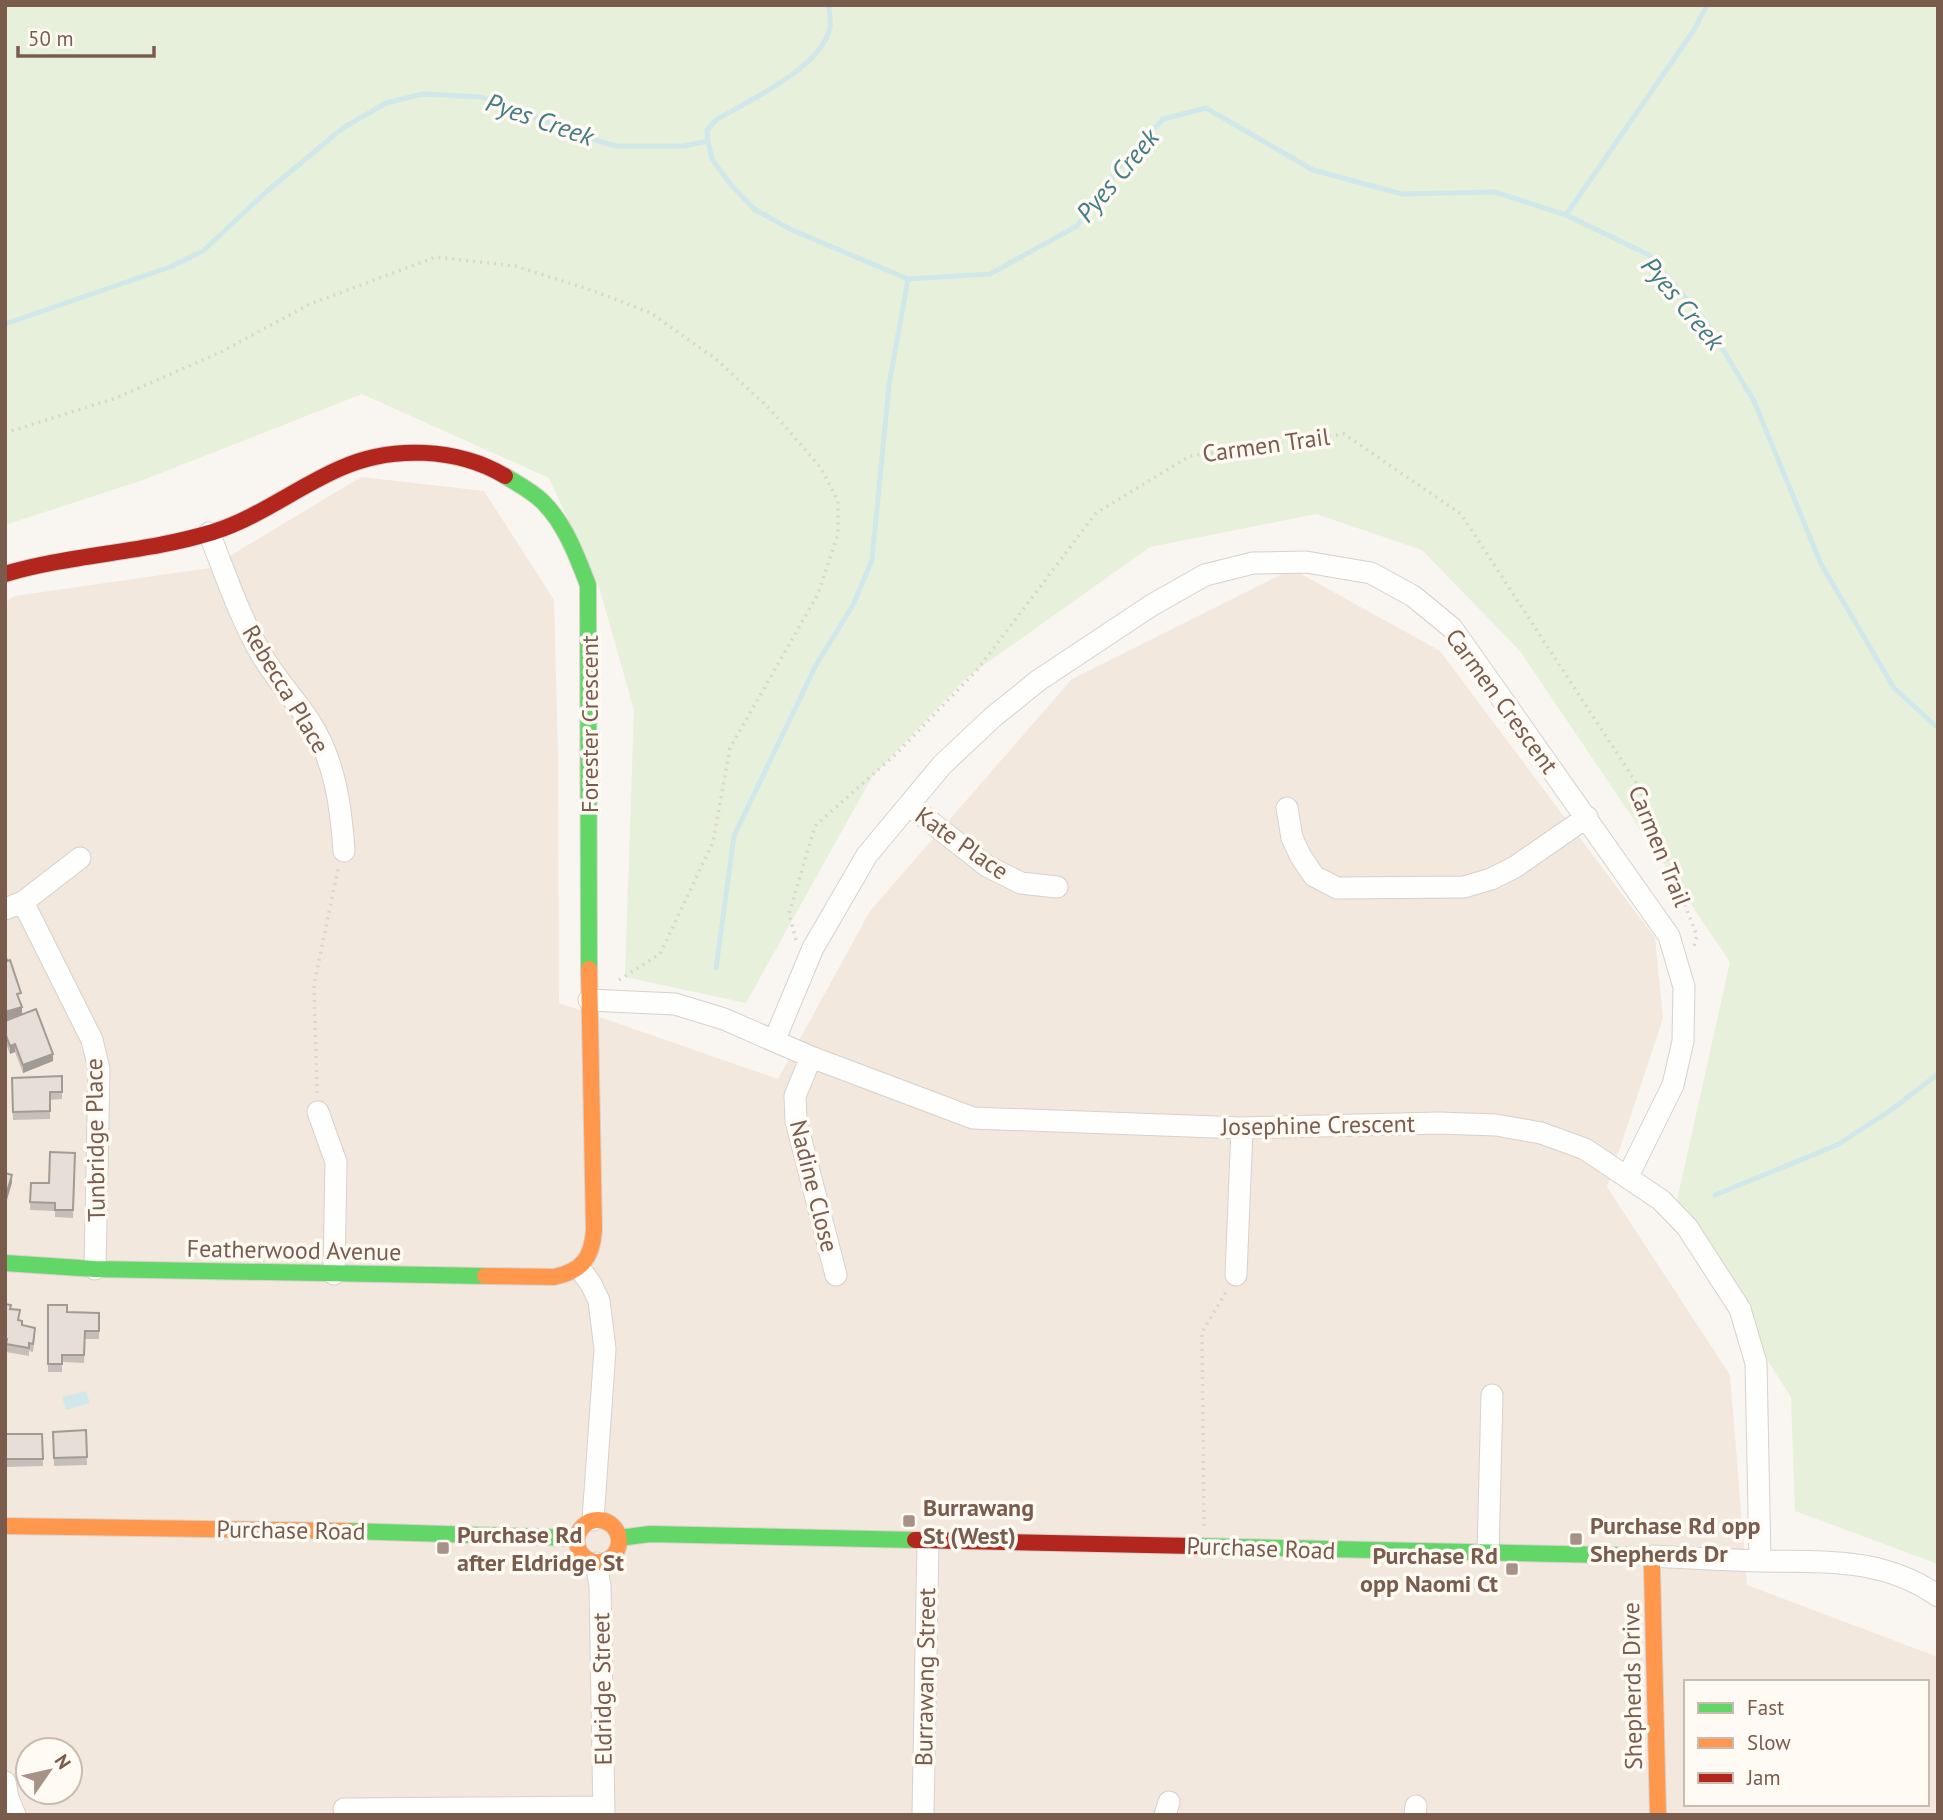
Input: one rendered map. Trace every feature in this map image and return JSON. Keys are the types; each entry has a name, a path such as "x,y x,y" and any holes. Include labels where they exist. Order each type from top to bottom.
{"main road":[{"name":"Forester Crescent","path":"5,574 45,563 209,533 246,521 343,467 380,454 424,452 472,461 505,475 543,502 574,548 588,585 589,1000 594,1230 593,1249 580,1269"},
{"name":"Featherwood Avenue","path":"5,1263 95,1269 554,1277 580,1269"},
{"path":"593,1520 607,1522 617,1531 619,1538 614,1556 603,1563 583,1558 576,1545 576,1538 582,1527 593,1520"},
{"name":"Purchase Road","path":"5,1526 319,1530 576,1538"},
{"name":"Purchase Road","path":"619,1538 650,1534 1652,1556"},
{"name":"Shepherds Drive","path":"1652,1556 1658,1815"}],"street":[{"name":"Rebecca Place","path":"209,533 249,633 262,656 311,724 330,764 341,808 344,850"},
{"name":"Carmen Crescent","path":"775,1039 813,948 867,855 942,765 993,717 1039,680 1152,605 1205,575 1253,563 1306,562 1371,573 1413,596 1452,628 1669,936 1684,987 1683,1041 1673,1085 1628,1176"},
{"name":"Kate Place","path":"909,805 987,866 1021,883 1057,887"},
{"path":"1287,808 1292,838 1301,857 1314,876 1337,888 1473,885 1515,867 1587,817"},
{"path":"14,906 80,859"},
{"name":"Tunbridge Place","path":"14,906 92,1040 99,1069 95,1269"},
{"name":"Josephine Crescent","path":"589,1000 675,1004 724,1018 811,1057 973,1118 1242,1128 1439,1123 1496,1125 1541,1133 1586,1149 1661,1200 1687,1227 1740,1309 1756,1363 1760,1560"},
{"name":"Nadine Close","path":"811,1057 795,1096 796,1121 836,1275"},
{"path":"318,1112 336,1162 334,1273"},
{"path":"1236,1275 1242,1128"},
{"path":"580,1269 599,1301 605,1349 593,1520"},
{"path":"1488,1554 1492,1395"},
{"name":"Burrawang Street","path":"923,1815 928,1540"},
{"name":"Purchase Road","path":"1652,1556 1836,1561 1878,1568 1922,1584 1938,1596"},
{"name":"Eldridge Street","path":"596,1563 600,1586 604,1811"},
{"path":"5,1782 15,1815"},
{"path":"344,1809 604,1811"}],"path":[{"name":"Carmen Trail","path":"804,970 789,914 815,826 898,752 976,670 1096,513 1190,456 1344,434 1461,514 1639,787 1697,936 1684,987"},
{"path":"318,1112 314,985 333,884 344,850"},
{"path":"1204,1546 1202,1332 1236,1275"}],"shaded area":[{"path":"361,477 484,491 554,600 559,1003 778,1079 870,911 1072,679 1292,569 1440,651 1655,938 1663,1018 1607,1187 1730,1375 1747,1585 1938,1657 1938,1815 5,1815 5,602 15,596 210,568"}],"green space":[{"path":"5,5 1938,5 1938,1564 1795,1511 1791,1397 1674,1214 1730,962 1520,651 1422,550 1316,514 1150,547 967,677 872,777 746,1003 625,977 634,710 599,587 549,478 362,394 143,480 5,525"}],"water":[{"path":"86,1391 90,1403 66,1410 62,1397"}],"building":[{"path":"5,954 7,961 10,960 21,993 17,994 22,1007 5,1012"},
{"path":"36,1009 53,1054 23,1065 15,1044 10,1046 5,1033 5,1021"},
{"path":"62,1076 62,1092 50,1092 50,1111 13,1112 12,1078"},
{"path":"50,1152 75,1153 73,1210 55,1210 55,1203 30,1202 31,1183 49,1183"},
{"path":"5,1173 12,1175 6,1195 5,1195"},
{"path":"5,1304 11,1305 10,1309 20,1310 18,1320 22,1321 22,1325 35,1328 33,1344 29,1343 29,1348 6,1344"},
{"path":"48,1305 67,1305 67,1312 99,1313 99,1331 85,1331 84,1355 62,1355 62,1364 48,1364"},
{"path":"86,1430 87,1457 54,1458 53,1432"},
{"path":"5,1434 42,1434 43,1459 5,1459"}],"waterway":[{"path":"708,141 707,130 716,120 764,93 814,56 830,27 829,5"},
{"path":"1566,215 1694,30 1707,5"},
{"name":"Pyes Creek","path":"5,324 170,267 203,251 266,192 343,128 386,103 423,94 481,97 522,111 570,133 616,146 684,146 708,141 712,159 730,184 754,209 792,230 908,279 990,274 1077,226 1118,169 1163,119 1206,108 1313,170 1402,194 1495,192 1566,215 1649,255 1707,323 1754,401 1821,564 1894,688 1938,728"},
{"path":"716,968 734,836 816,665 853,605 872,560 889,385 908,279"},
{"path":"1715,1195 1837,1145 1891,1110 1938,1074"}],"traffic: fast":[{"path":"505,476 534,494 558,520 588,585 589,969"},
{"path":"5,1263 95,1269 485,1276"},
{"path":"348,1531 576,1538"},
{"path":"619,1538 650,1534 915,1540"},
{"path":"1194,1546 1652,1556 1652,1569"}],"traffic: slow":[{"path":"485,1276 554,1277 578,1267 584,1262 591,1248 594,1230 589,969"},
{"path":"598,1520 613,1526 619,1541 613,1556 598,1562 583,1556 577,1541 583,1526 598,1520"},
{"path":"5,1526 348,1531"},
{"path":"1652,1569 1658,1815"}],"traffic: jam":[{"path":"5,574 57,562 161,545 213,532 247,518 341,468 382,456 403,453 446,455 487,467 505,476"},
{"path":"915,1540 1194,1546"}],"place":[{"name":"Burrawang St (West)","path":"909,1521"},
{"name":"Purchase Rd opp Shepherds Dr","path":"1576,1539"},
{"name":"Purchase Rd after Eldridge St","path":"443,1548"},
{"name":"Purchase Rd opp Naomi Ct","path":"1512,1569"}]}
